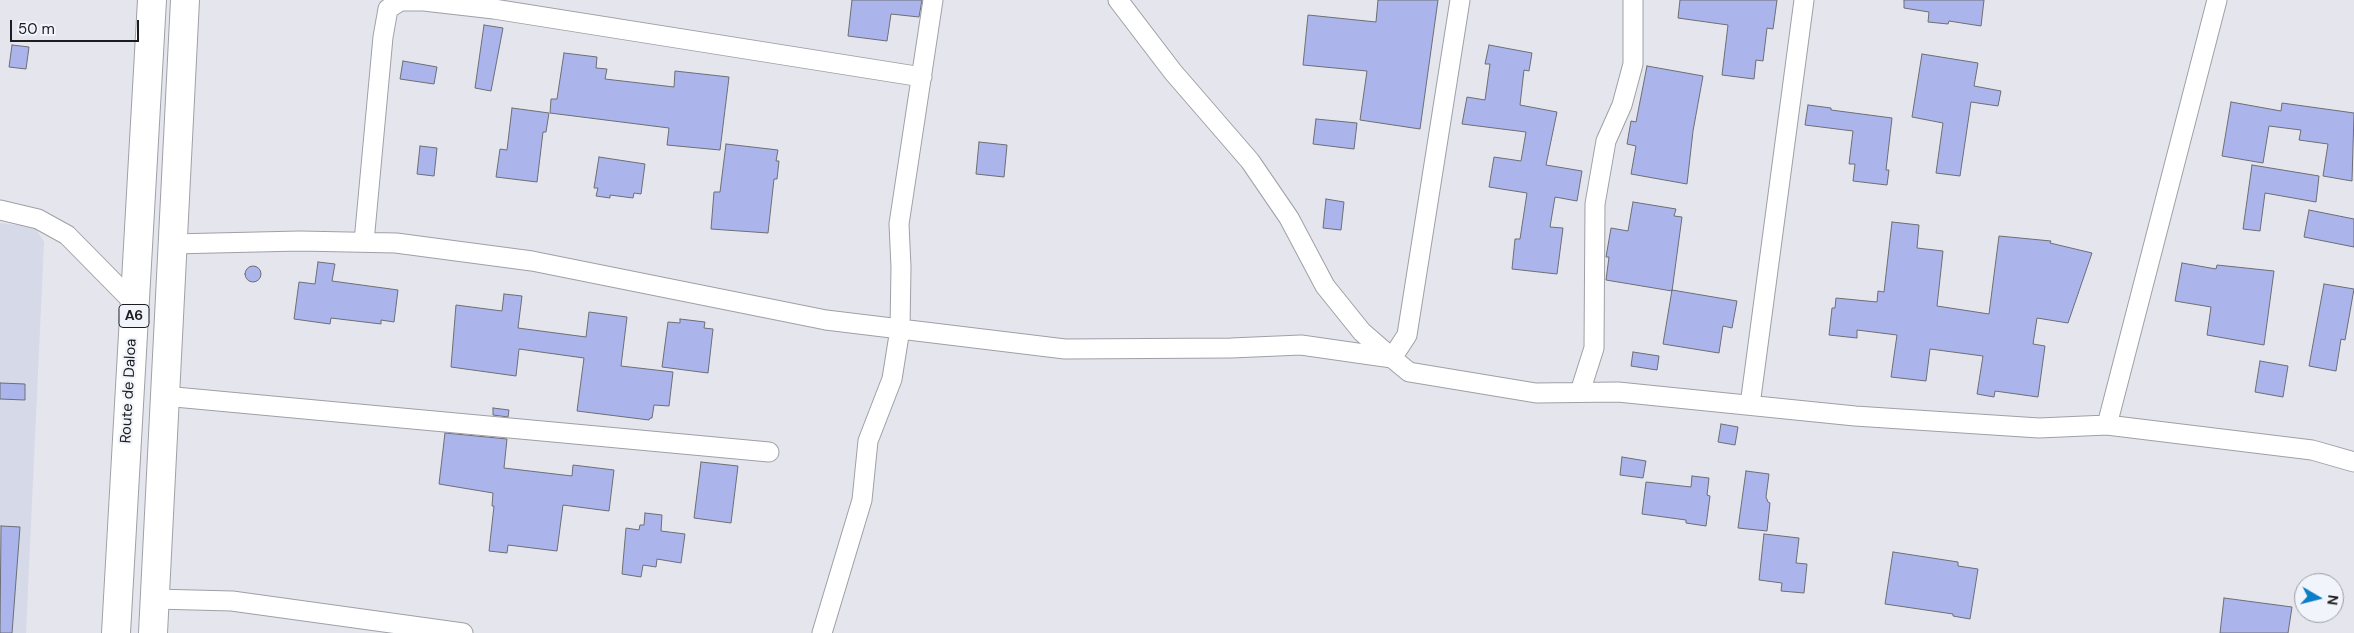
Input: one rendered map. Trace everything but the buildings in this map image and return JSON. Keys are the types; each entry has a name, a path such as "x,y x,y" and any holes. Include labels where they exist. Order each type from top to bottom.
{"highway":[{"name":"Route de Daloa","path":"116,633 152,0"},
{"name":"A6","path":"153,633 185,0"}],"street":[{"path":"822,633 862,500 868,441 892,379 900,329 899,224 933,0"},
{"path":"1118,0 1174,72 1250,161 1289,218 1325,286 1362,332 1409,372 1442,379 1536,393 1618,392 1854,416 2039,428 2108,425 2312,450 2354,462"},
{"path":"1392,358 1407,335 1460,0"},
{"path":"1580,392 1594,348 1595,204 1606,141 1622,104 1633,64 1633,0"},
{"path":"1750,405 1804,0"},
{"path":"2108,425 2217,0"},
{"path":"364,242 383,38 388,9 400,1 424,1 494,9 922,77"},
{"path":"0,210 38,219 67,235 134,303"},
{"path":"172,244 300,241 396,243 532,261 826,320 1065,349 1301,346 1392,358"},
{"path":"164,396 769,452"},
{"path":"155,599 232,601 463,633"}],"shaded area":[{"path":"0,223 35,227 44,242 26,633 0,633"}]}
